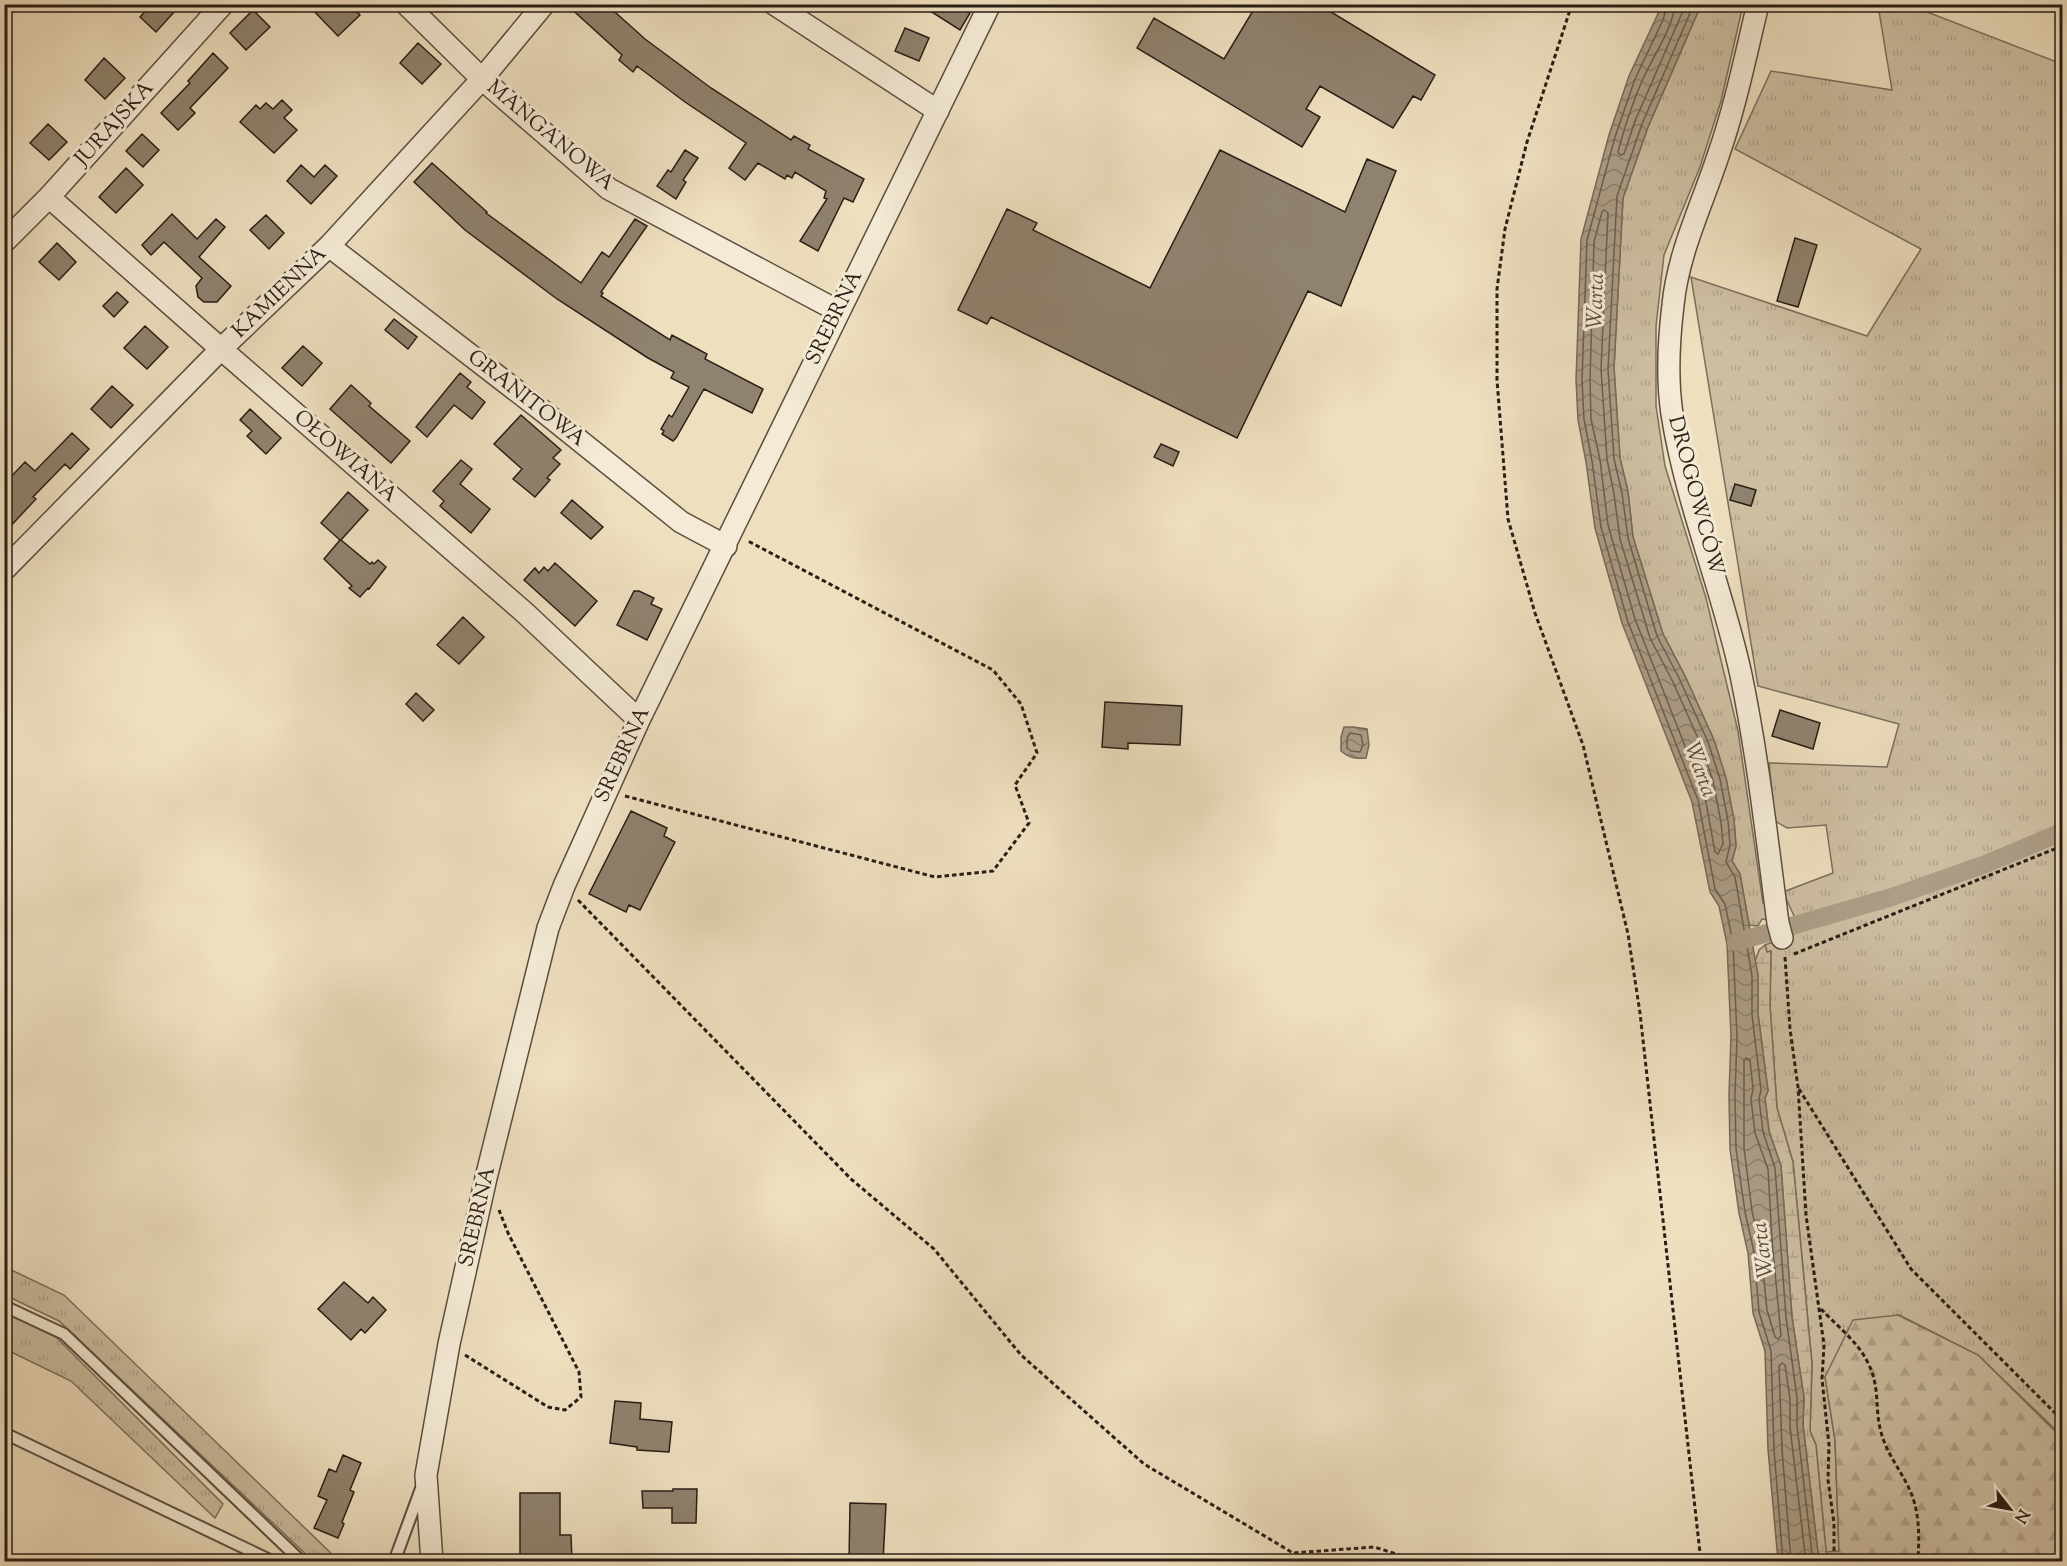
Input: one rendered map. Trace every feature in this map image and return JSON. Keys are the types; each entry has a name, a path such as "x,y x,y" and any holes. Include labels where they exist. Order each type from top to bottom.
{"street":[{"name":"JURAJSKA","path":"4,242 49,197 223,4"},
{"name":"MANGANOWA","path":"406,4 482,79 609,189 838,311"},
{"name":"KAMIENNA","path":"4,570 220,350 330,246 482,79 544,4"},
{"path":"774,4 938,111"},
{"name":"SREBRNA","path":"432,1562 426,1475 449,1344 486,1178 548,928 564,886 639,720 990,4"},
{"name":"DROGOWCÓW","path":"1758,4 1720,153 1683,253 1673,303 1672,410 1679,453 1716,577 1741,675 1782,940"},
{"name":"OŁOWIANA","path":"49,197 220,350 524,612 639,720"},
{"name":"GRANITOWA","path":"330,246 681,522 726,546"}],"lane":[{"path":"4,1306 64,1334 302,1562"},
{"path":"4,1433 274,1562"},
{"path":"394,1562 426,1475"}],"path":[{"path":"1572,4 1527,142 1505,229 1498,279 1497,380 1508,519 1535,613 1583,745 1628,934 1640,1012 1701,1562"},
{"path":"606,791 935,878 993,871 1029,823 1015,785 1037,753 1022,704 993,670 747,541 726,546"},
{"path":"1834,1562 1834,1523 1828,1480 1829,1445 1822,1379 1824,1345 1806,1215 1798,1088 1782,940 2062,846"},
{"path":"564,886 851,1179 934,1249 1021,1355 1144,1464 1293,1553 1374,1547 1422,1562"},
{"path":"1798,1088 1911,1269 2062,1420"},
{"path":"449,1344 548,1407 565,1410 581,1397 579,1372 508,1233 486,1178"},
{"path":"1820,1308 1866,1359 1876,1385 1880,1431 1891,1458 1912,1496 1920,1527 1918,1562"}],"green space":[{"path":"1701,5 1743,5 1721,101 1700,167 1664,255 1656,326 1656,406 1665,466 1706,598 1738,731 1763,903 1767,903 1769,920 1762,919 1758,926 1749,925 1740,874 1732,861 1736,846 1734,820 1726,778 1714,740 1663,634 1633,537 1628,492 1620,458 1614,368 1623,198 1648,127"},
{"path":"1878,5 1909,5 2062,64 2062,1436 1978,1355 1899,1315 1825,1377 1835,1440 1839,1552 1826,1552 1816,1445 1810,1431 1812,1364 1793,1162 1777,1108 1770,1005 1771,951 1767,952 1765,945 1801,931 1783,892 1833,873 1826,825 1787,828 1775,821 1769,763 1887,767 1899,724 1758,686 1691,277 1867,336 1921,249 1735,149 1771,71 1892,90"},
{"path":"1765,945 1767,952 1771,951 1770,1005 1777,1108 1793,1162 1812,1364 1810,1431 1816,1445 1827,1561 1819,1561 1803,1425 1804,1398 1792,1317 1781,1166 1769,1131 1765,1098 1768,1091 1758,1014 1758,975 1755,961 1759,950"},
{"path":"5,1267 64,1295 339,1561 313,1561 59,1321 5,1295"},
{"path":"4,1312 56,1337 223,1504 215,1518 71,1381 5,1349"},
{"path":"1898,1315 1978,1355 2062,1438 2062,1561 1827,1561 1826,1552 1839,1551 1835,1440 1825,1377 1853,1320"}],"water":[{"name":"Warta","path":"1662,5 1701,5 1648,127 1623,198 1614,368 1620,458 1628,492 1633,537 1663,634 1714,740 1726,778 1734,820 1736,846 1732,861 1740,874 1758,975 1758,1014 1768,1091 1765,1098 1769,1131 1781,1166 1792,1317 1804,1398 1803,1425 1819,1561 1778,1561 1768,1449 1765,1351 1753,1313 1748,1253 1739,1213 1730,1149 1731,1037 1727,944 1719,906 1710,892 1692,802 1622,623 1595,528 1578,420 1576,380 1581,239 1609,135 1629,76"},
{"path":"1344,727 1367,729 1369,745 1366,758 1352,757 1341,751"}],"building":[{"path":"152,4 168,4 175,11 156,32 140,17"},
{"path":"307,4 349,4 360,15 338,36"},
{"path":"566,4 606,4 645,39 711,88 791,140 794,136 810,145 808,149 864,179 853,202 844,198 818,251 800,241 827,199 824,198 826,191 795,172 792,178 787,175 785,179 758,163 745,180 729,168 746,143 637,66 633,72 619,60 622,55"},
{"path":"919,4 956,4 970,13 960,30"},
{"path":"1257,4 1318,4 1435,75 1421,100 1413,96 1393,128 1320,86 1306,109 1320,117 1302,147 1137,48 1154,18 1224,59"},
{"path":"253,10 270,27 246,50 230,33"},
{"path":"905,28 929,38 919,61 895,51"},
{"path":"418,43 441,64 422,84 400,63"},
{"path":"213,53 228,68 190,108 195,113 178,130 161,113 190,83 188,81"},
{"path":"104,58 125,78 105,99 85,80"},
{"path":"282,100 292,110 284,118 297,130 274,153 240,122 256,105 260,109 266,103 273,109"},
{"path":"48,124 67,142 49,160 30,143"},
{"path":"142,134 159,150 143,167 126,151"},
{"path":"685,150 698,158 683,180 686,182 676,199 657,186 668,170 671,172"},
{"path":"1220,150 1345,212 1367,159 1396,171 1341,306 1308,291 1237,438 991,317 987,324 958,310 1007,209 1037,223 1033,230 1150,288"},
{"path":"432,163 486,213 581,283 602,252 609,257 635,219 647,226 601,292 603,293 601,296 670,340 672,335 707,354 705,359 763,389 752,413 704,389 676,438 673,441 662,434 664,431 661,429 669,415 672,417 689,387 671,378 674,372 648,358 557,299 465,230 414,182"},
{"path":"301,165 314,177 325,165 337,176 311,204 287,181"},
{"path":"126,168 143,185 116,213 99,197"},
{"path":"172,214 197,239 216,219 225,227 199,257 231,286 217,302 204,302 198,297 196,286 202,278 164,242 151,255 142,245"},
{"path":"266,215 284,233 269,249 250,230"},
{"path":"1795,238 1817,245 1798,307 1777,301"},
{"path":"57,243 76,262 59,280 39,262"},
{"path":"117,292 128,302 114,317 103,306"},
{"path":"394,319 417,337 408,349 385,330"},
{"path":"145,326 168,347 147,369 124,348"},
{"path":"303,346 322,363 302,386 282,368"},
{"path":"460,373 471,382 467,387 485,402 472,419 454,405 427,437 416,427"},
{"path":"351,385 371,403 369,406 410,441 391,463 330,409"},
{"path":"112,386 133,405 111,428 91,409"},
{"path":"250,409 281,438 266,454 247,436 252,431 240,420"},
{"path":"521,415 561,450 553,458 560,464 547,478 550,480 535,497 513,479 522,469 494,444"},
{"path":"72,433 89,449 70,469 65,464 33,497 36,499 4,533 4,484 25,462 35,471"},
{"path":"1161,444 1179,452 1173,466 1154,457"},
{"path":"461,460 472,469 460,484 490,509 471,533 440,506 444,501 433,491"},
{"path":"1735,484 1756,490 1751,506 1730,500"},
{"path":"348,492 368,510 341,540 370,564 378,560 386,567 360,597 324,559 340,540 321,523"},
{"path":"572,500 603,527 591,539 561,513"},
{"path":"555,563 597,601 575,626 524,580 535,568 539,573 544,567 548,571"},
{"path":"634,591 654,598 651,604 662,609 647,640 617,625"},
{"path":"463,617 484,637 459,664 437,645"},
{"path":"416,693 434,710 423,721 406,704"},
{"path":"1105,702 1182,706 1180,745 1128,743 1128,749 1102,747"},
{"path":"1780,710 1820,723 1813,749 1772,736"},
{"path":"631,811 667,828 664,836 675,842 640,910 629,905 626,912 589,894"},
{"path":"344,1282 368,1303 373,1297 386,1310 365,1333 361,1329 351,1340 318,1309"},
{"path":"615,1401 641,1403 640,1419 672,1422 669,1452 637,1450 637,1447 610,1443"},
{"path":"343,1455 361,1463 350,1490 354,1492 338,1538 314,1528 327,1500 318,1496 329,1469 336,1472"},
{"path":"673,1489 697,1489 696,1523 672,1523 672,1508 643,1508 642,1491 673,1491"},
{"path":"520,1493 560,1493 560,1535 571,1535 572,1562 520,1562"},
{"path":"850,1503 886,1504 883,1562 849,1562"}],"waterway":[{"path":"1736,942 1892,897 1983,865 2062,832"}]}
